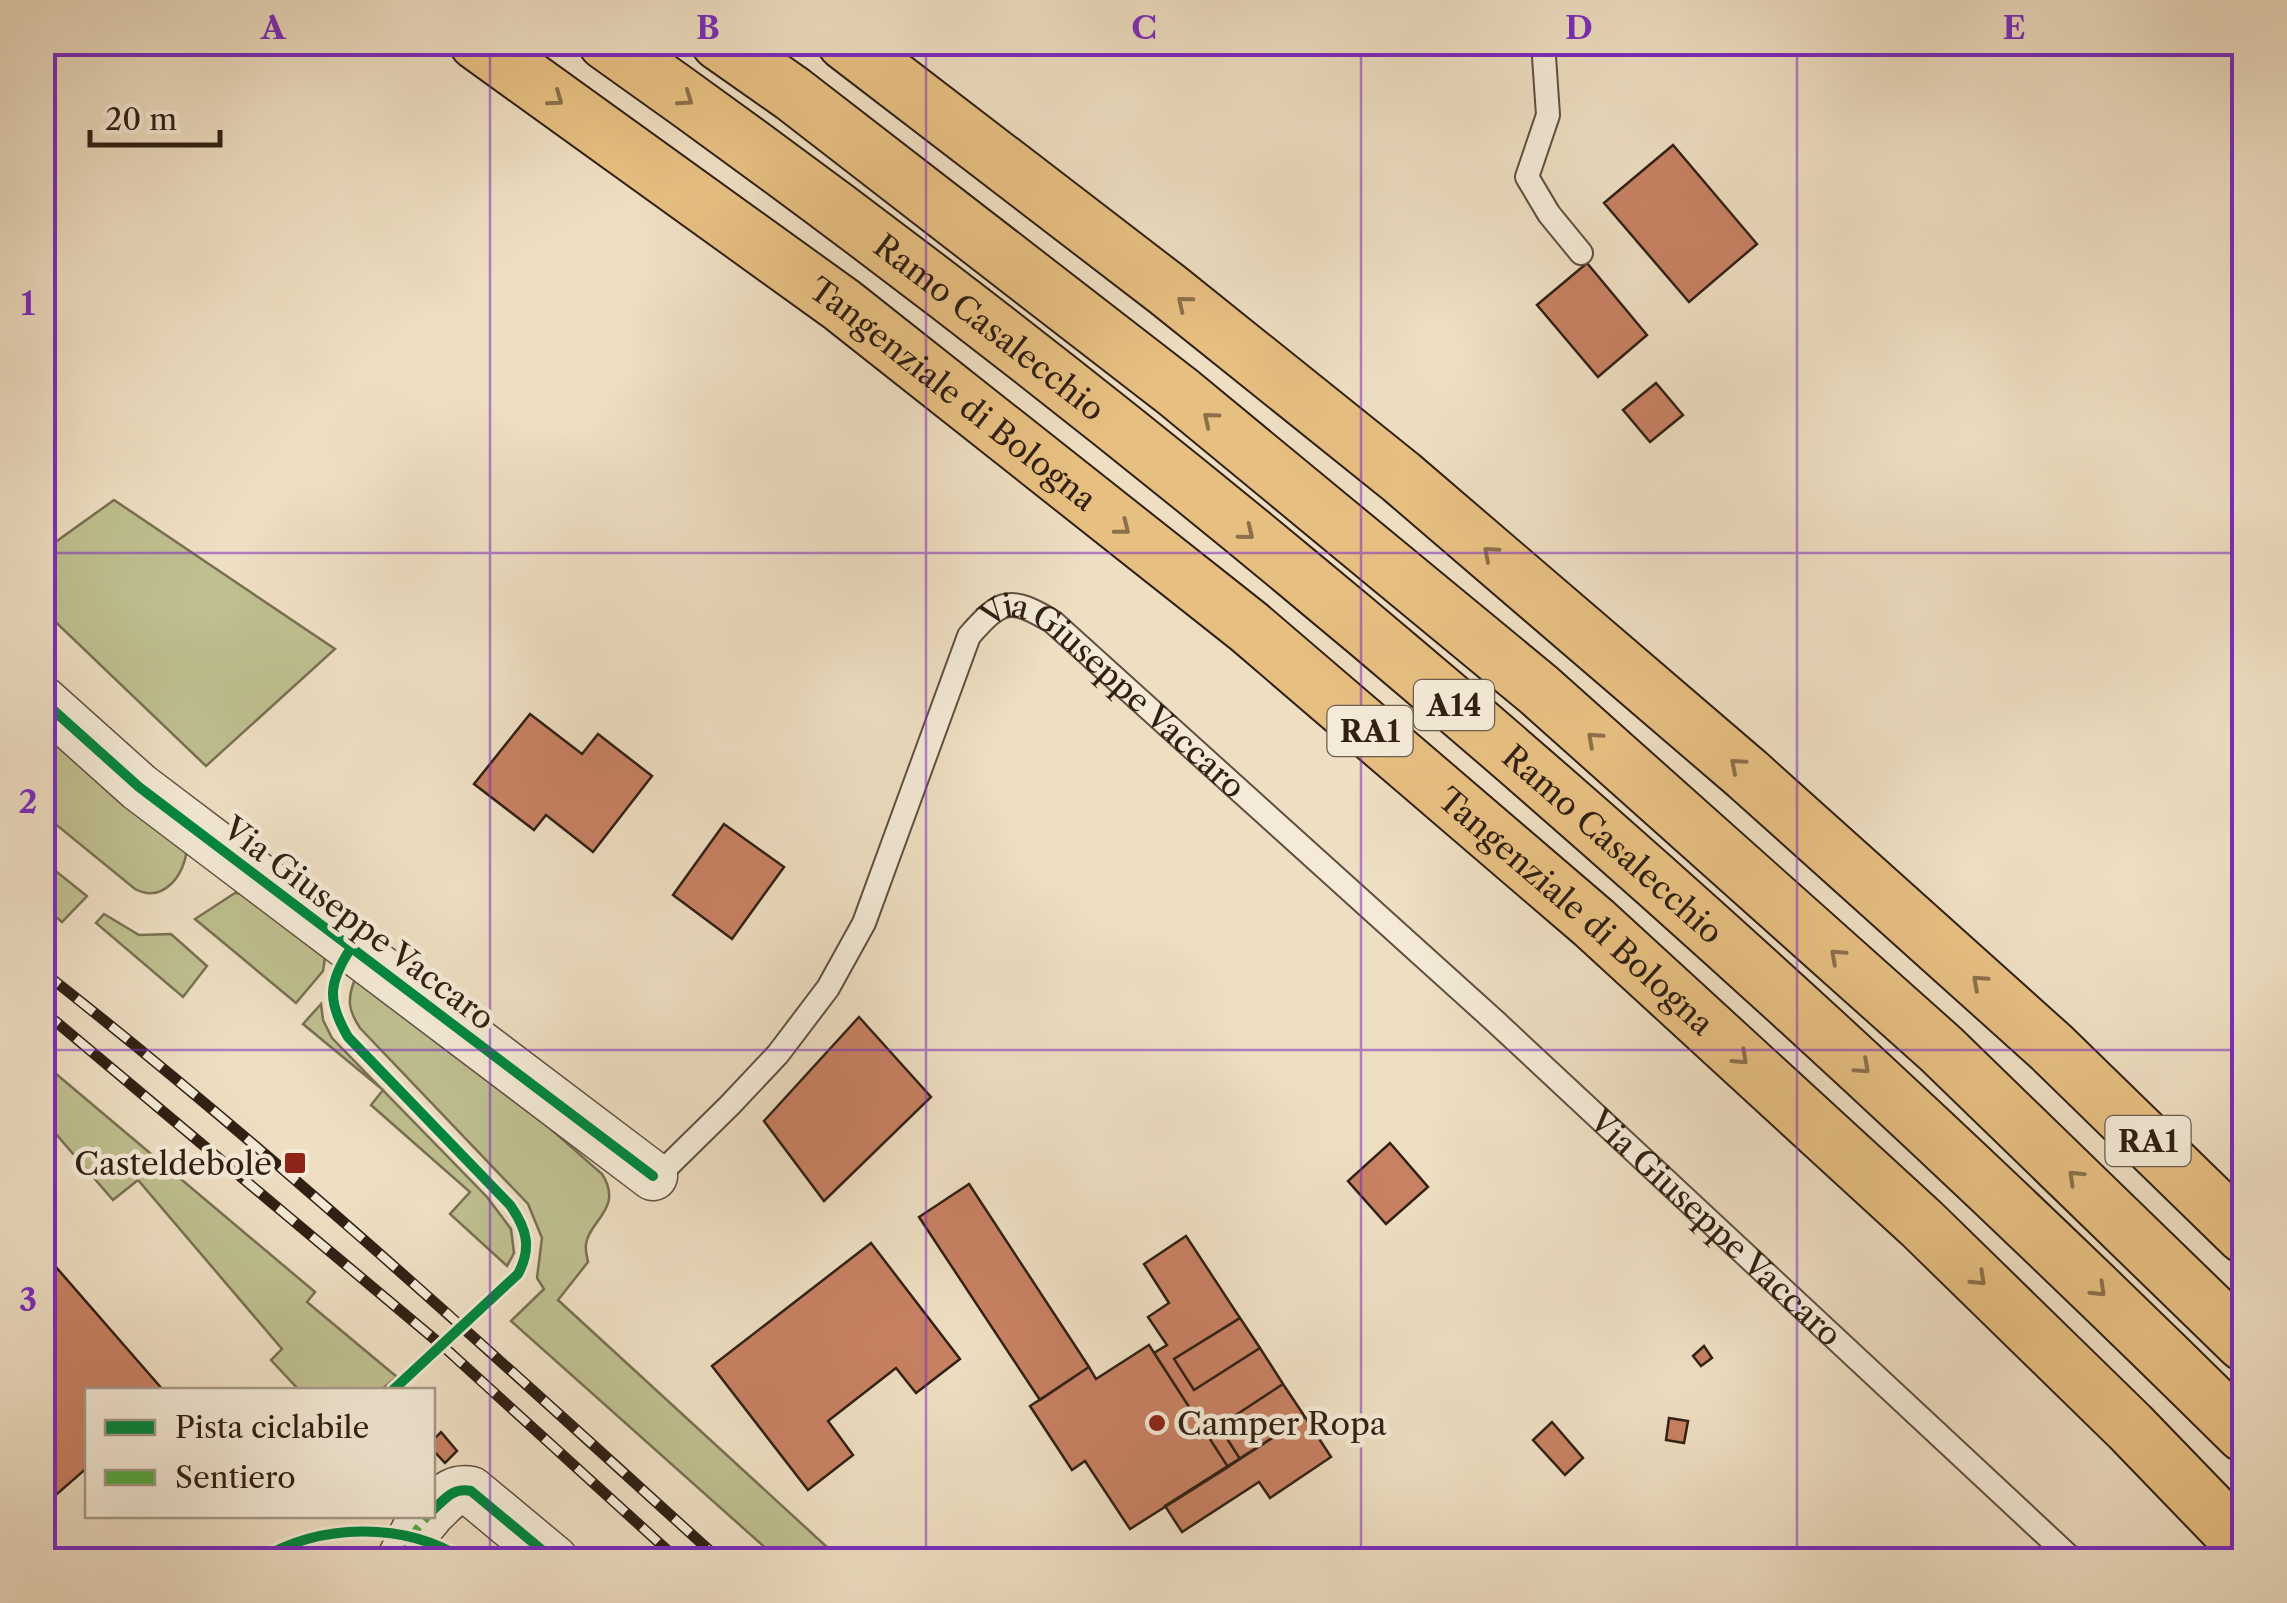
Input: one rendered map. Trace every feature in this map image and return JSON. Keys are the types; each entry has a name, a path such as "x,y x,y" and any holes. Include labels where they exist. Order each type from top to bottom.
{"highway":[{"name":"Tangenziale di Bologna","path":"477,42 842,305 1249,627 1608,936 1936,1238 2199,1496 2244,1548"},
{"name":"Ramo Casalecchio","path":"606,42 746,142 1127,435 1534,771 1899,1100 2244,1434"},
{"name":"Ramo Casalecchio","path":"719,42 793,94 1178,392 1539,690 1941,1048 2244,1343"},
{"name":"RA1","path":"845,42 1168,290 1400,477 1762,787 2051,1047 2244,1235"}],"street":[{"name":"Via Giuseppe Vaccaro","path":"42,700 213,844 654,1176"},
{"path":"435,1508 451,1493 471,1491 554,1560"},
{"path":"401,1560 426,1518"}],"lane":[{"path":"1543,42 1548,115 1527,177 1549,214 1581,253"},
{"name":"Via Giuseppe Vaccaro","path":"654,1176 778,1054 828,988 864,923 969,636 992,610 1008,605 1028,606 1053,622 1497,1023 2074,1560"}],"green space":[{"path":"114,500 335,649 206,766 43,610 43,551"},
{"path":"42,728 187,848 182,868 171,884 155,893 135,889 43,814"},
{"path":"43,861 87,896 62,922 43,906"},
{"path":"235,893 245,894 325,958 323,971 296,1003 195,919"},
{"path":"104,914 139,935 171,934 207,966 183,997 96,923"},
{"path":"355,979 511,1094 602,1174 609,1196 588,1236 588,1262 558,1300 841,1560 779,1560 511,1321 544,1289 537,1278 542,1238 528,1204 360,1028 350,1004"},
{"path":"321,1004 323,1020 332,1038 381,1089 303,1024"},
{"path":"42,1062 315,1292 307,1302 397,1377 383,1388 297,1388 271,1360 282,1349 138,1180 113,1200 43,1119"},
{"path":"383,1090 487,1197 511,1229 514,1253 507,1266 450,1214 470,1192 371,1105"}],"building":[{"path":"1673,145 1757,244 1689,302 1604,203"},
{"path":"1587,263 1647,335 1598,377 1537,305"},
{"path":"1656,383 1683,415 1650,442 1623,410"},
{"path":"530,714 582,754 598,734 652,776 593,852 546,815 534,830 474,784"},
{"path":"724,824 784,867 732,939 673,895"},
{"path":"859,1017 931,1097 824,1201 764,1121"},
{"path":"1390,1143 1428,1187 1386,1224 1348,1181"},
{"path":"969,1184 1089,1367 1040,1400 919,1217"},
{"path":"1186,1236 1240,1318 1174,1359 1194,1390 1260,1348 1283,1384 1219,1426 1240,1459 1228,1467 1154,1353 1167,1345 1148,1317 1169,1303 1144,1264"},
{"path":"871,1243 960,1359 916,1393 896,1368 828,1421 853,1455 808,1490 712,1366"},
{"path":"42,1251 161,1388 85,1388 85,1470 42,1507"},
{"path":"1240,1318 1260,1348 1194,1390 1174,1359"},
{"path":"1149,1345 1228,1467 1130,1529 1085,1461 1072,1470 1030,1406 1089,1367 1096,1379"},
{"path":"1704,1346 1712,1358 1701,1366 1693,1356"},
{"path":"1283,1384 1305,1417 1240,1459 1219,1426"},
{"path":"1305,1417 1331,1457 1270,1498 1259,1482 1182,1532 1165,1506"},
{"path":"1669,1418 1688,1421 1684,1443 1666,1440"},
{"path":"1552,1422 1583,1458 1565,1475 1533,1440"},
{"path":"441,1432 457,1451 445,1463 435,1452 435,1438"}],"railway":[{"path":"42,971 302,1186 720,1560"},
{"path":"42,1010 445,1348 678,1560"}],"marked path":[{"path":"401,1560 426,1518"}],"cycle path":[{"path":"42,700 139,787 653,1176"},
{"path":"351,948 333,992 336,1013 348,1037 510,1205 526,1239 518,1274 395,1388"},
{"path":"435,1508 454,1492 471,1491 554,1560"},
{"path":"259,1560 308,1539 362,1532 416,1538 465,1560"}],"place":[{"name":"Casteldebole","path":"295,1163"},
{"name":"Camper Ropa","path":"1157,1423"}]}
